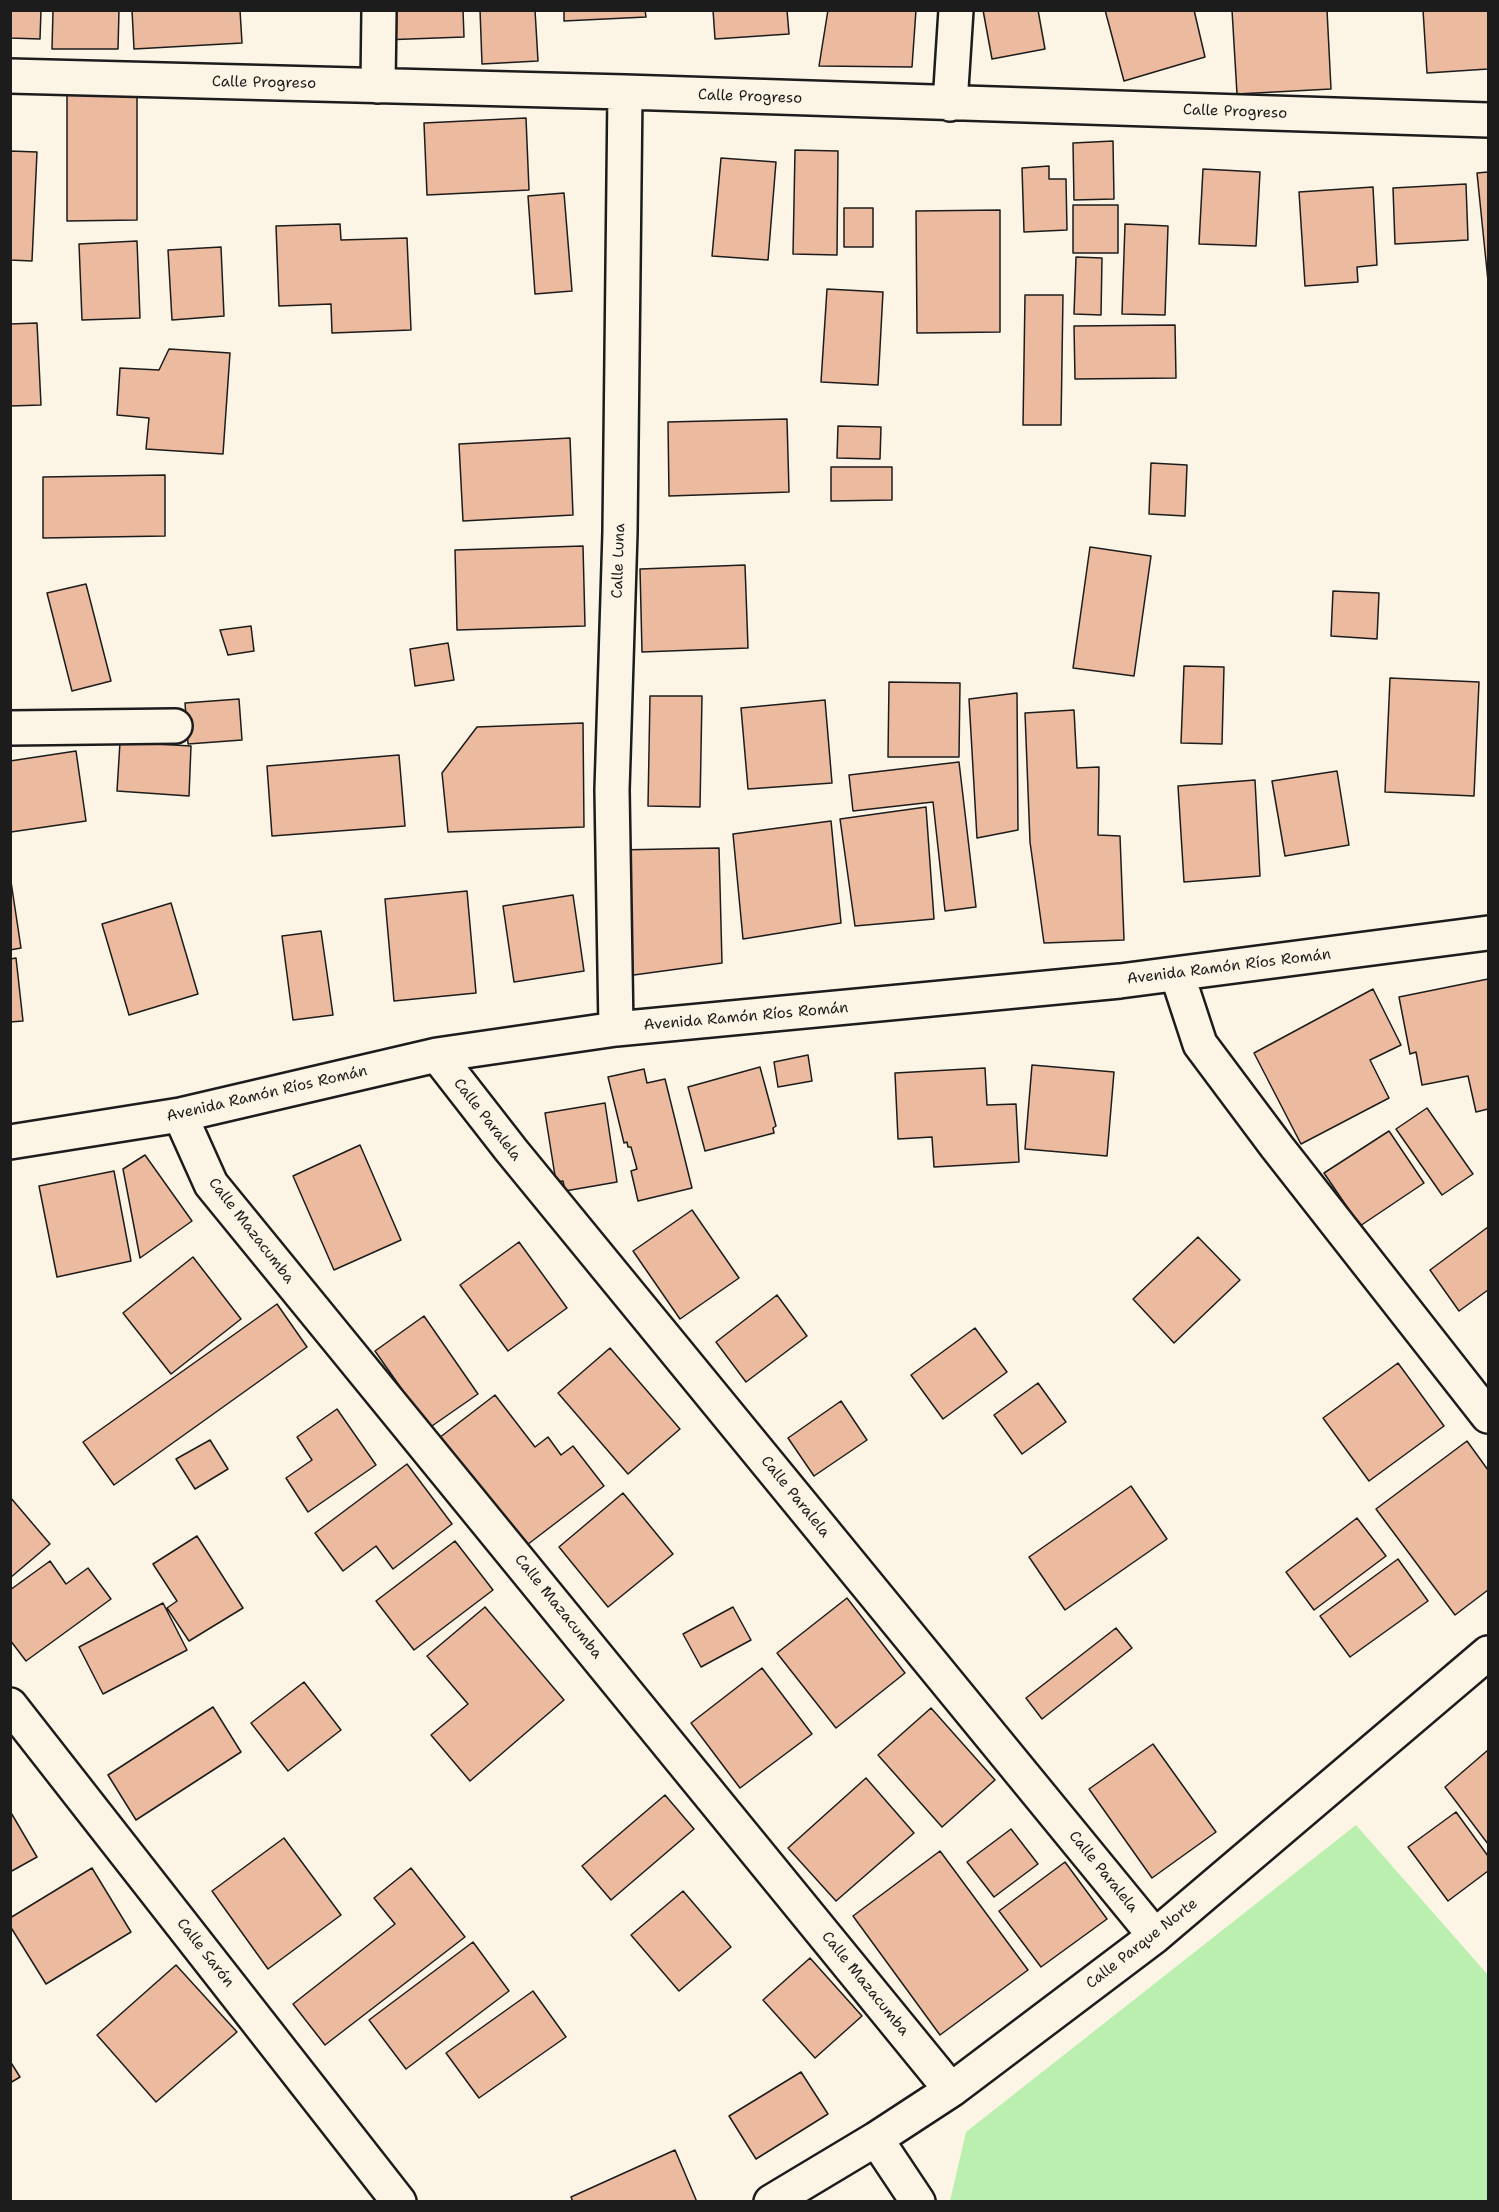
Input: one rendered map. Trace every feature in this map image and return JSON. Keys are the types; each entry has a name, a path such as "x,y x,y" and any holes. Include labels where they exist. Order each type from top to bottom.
{"street":[{"path":"378,86 379,10"},
{"path":"950,104 956,10"},
{"name":"Calle Progreso","path":"10,76 1488,120"},
{"name":"Calle Luna","path":"616,1029 612,790 620,532 625,93"},
{"path":"10,728 174,726"},
{"name":"Avenida Ramón Ríos Román","path":"10,1143 180,1115 437,1055 616,1029 1108,982 1488,933"},
{"path":"1177,974 1200,1044 1277,1147 1488,1416"},
{"name":"Calle Paralela","path":"437,1055 525,1169 1155,1936"},
{"name":"Calle Mazacumba","path":"180,1115 211,1184 951,2090"},
{"name":"Calle Parque Norte","path":"771,2202 876,2139 951,2090 1155,1936 1488,1653"},
{"name":"Calle Sarón","path":"10,1704 399,2202"},
{"path":"876,2139 918,2202"}],"green space":[{"path":"1356,1825 1488,1975 1488,2201 950,2201 966,2132"}],"building":[{"path":"10,10 41,10 40,39 10,38"},
{"path":"53,10 119,10 118,49 52,49"},
{"path":"132,10 240,10 242,43 134,49"},
{"path":"382,10 463,10 464,37 382,40"},
{"path":"480,10 535,10 538,61 482,64"},
{"path":"564,10 645,10 646,17 564,21"},
{"path":"713,10 787,10 789,34 715,39"},
{"path":"828,10 916,10 912,67 819,66"},
{"path":"983,10 1038,10 1045,49 992,59"},
{"path":"1105,10 1194,10 1205,57 1124,81"},
{"path":"1232,10 1327,10 1331,89 1237,94"},
{"path":"1423,10 1488,10 1488,69 1427,73"},
{"path":"137,93 137,220 67,221 67,94"},
{"path":"526,118 529,190 427,195 424,123"},
{"path":"1113,141 1114,199 1074,200 1073,143"},
{"path":"795,150 838,151 837,255 793,254"},
{"path":"10,151 37,152 32,261 10,260"},
{"path":"721,158 776,162 768,260 712,256"},
{"path":"1049,166 1049,179 1066,179 1067,230 1024,232 1022,168"},
{"path":"1203,169 1260,172 1256,246 1199,244"},
{"path":"1488,172 1488,281 1477,173"},
{"path":"1466,184 1468,240 1395,244 1393,188"},
{"path":"1373,187 1377,265 1357,267 1358,282 1305,286 1299,192"},
{"path":"564,193 572,291 535,294 528,196"},
{"path":"1073,205 1118,205 1118,253 1073,253"},
{"path":"844,208 873,208 873,247 844,247"},
{"path":"1000,210 1000,332 917,333 916,211"},
{"path":"340,224 341,240 407,238 411,330 332,333 331,304 279,306 276,226"},
{"path":"1125,224 1168,226 1165,315 1122,314"},
{"path":"137,241 140,318 82,320 79,244"},
{"path":"221,247 224,316 172,320 168,250"},
{"path":"1076,257 1102,258 1101,315 1074,314"},
{"path":"827,289 883,292 878,385 821,382"},
{"path":"1025,295 1063,295 1061,425 1023,425"},
{"path":"37,323 41,405 10,406 10,324"},
{"path":"1175,325 1176,378 1075,379 1074,326"},
{"path":"169,349 230,353 223,454 146,449 149,418 117,415 120,368 159,370"},
{"path":"787,419 789,492 669,496 668,422"},
{"path":"838,426 881,427 880,459 837,458"},
{"path":"570,438 573,515 463,521 459,444"},
{"path":"1151,463 1187,465 1185,516 1149,514"},
{"path":"831,467 892,467 892,500 831,501"},
{"path":"165,475 165,536 43,538 43,477"},
{"path":"583,546 585,626 457,630 455,550"},
{"path":"1090,547 1151,556 1134,676 1073,668"},
{"path":"745,565 748,648 642,652 640,569"},
{"path":"86,584 111,681 72,691 47,593"},
{"path":"1333,591 1379,593 1377,639 1331,636"},
{"path":"251,626 254,651 228,655 220,630"},
{"path":"448,643 454,680 415,686 410,649"},
{"path":"1184,666 1224,667 1222,744 1181,743"},
{"path":"1390,678 1479,682 1474,796 1385,792"},
{"path":"889,682 960,683 959,757 888,757"},
{"path":"1017,693 1018,830 977,838 969,699"},
{"path":"650,696 702,696 700,807 648,806"},
{"path":"239,699 242,740 188,744 185,703"},
{"path":"825,700 832,783 748,789 741,708"},
{"path":"1074,710 1077,768 1099,767 1098,835 1120,836 1124,940 1044,943 1030,842 1025,713"},
{"path":"583,723 584,827 448,832 442,773 477,727"},
{"path":"120,742 191,746 189,796 117,791"},
{"path":"76,751 86,821 11,832 10,761"},
{"path":"399,755 405,826 272,836 267,766"},
{"path":"959,762 976,907 945,911 933,802 853,811 849,775"},
{"path":"1337,771 1349,845 1285,856 1272,781"},
{"path":"1255,780 1260,876 1184,882 1178,786"},
{"path":"926,807 934,919 855,926 840,819"},
{"path":"831,821 841,923 743,939 733,834"},
{"path":"719,848 722,963 619,977 616,850"},
{"path":"10,875 21,948 10,950"},
{"path":"467,891 476,993 394,1001 385,899"},
{"path":"573,895 584,971 514,982 503,906"},
{"path":"171,903 198,994 129,1015 102,924"},
{"path":"321,931 333,1015 293,1020 282,936"},
{"path":"16,958 23,1021 10,1022 10,959"},
{"path":"1488,979 1488,1109 1476,1112 1468,1076 1422,1085 1416,1052 1410,1054 1399,997"},
{"path":"1373,989 1401,1045 1370,1060 1389,1098 1301,1144 1254,1053"},
{"path":"808,1055 812,1081 778,1087 774,1062"},
{"path":"1032,1065 1114,1072 1107,1156 1025,1149"},
{"path":"760,1067 776,1126 773,1128 774,1133 705,1151 688,1087"},
{"path":"985,1068 987,1105 1016,1104 1019,1162 934,1167 932,1137 898,1139 895,1073"},
{"path":"644,1069 647,1083 665,1079 692,1188 638,1201 631,1171 637,1169 631,1147 628,1147 627,1142 624,1143 608,1077"},
{"path":"605,1103 617,1182 565,1191 563,1181 556,1182 545,1113"},
{"path":"1427,1108 1473,1174 1442,1195 1396,1129"},
{"path":"1389,1131 1424,1183 1360,1226 1324,1173"},
{"path":"360,1145 401,1240 334,1270 293,1176"},
{"path":"145,1155 192,1221 140,1258 123,1169"},
{"path":"114,1171 131,1261 57,1277 39,1186"},
{"path":"692,1210 739,1278 680,1319 633,1251"},
{"path":"1488,1227 1488,1290 1459,1311 1430,1270"},
{"path":"1198,1237 1240,1280 1174,1343 1133,1299"},
{"path":"519,1242 567,1308 508,1351 460,1285"},
{"path":"193,1257 241,1319 171,1374 123,1313"},
{"path":"777,1295 807,1336 746,1382 716,1342"},
{"path":"277,1304 307,1347 114,1485 83,1442"},
{"path":"424,1316 478,1394 429,1428 375,1351"},
{"path":"975,1328 1007,1372 943,1419 911,1375"},
{"path":"610,1348 680,1429 628,1474 558,1393"},
{"path":"1398,1363 1444,1426 1369,1481 1323,1418"},
{"path":"1038,1383 1066,1422 1022,1454 994,1415"},
{"path":"495,1395 535,1447 548,1437 561,1455 573,1446 604,1486 523,1548 439,1438"},
{"path":"841,1401 867,1440 814,1476 788,1438"},
{"path":"337,1409 376,1465 308,1512 286,1478 312,1460 297,1437"},
{"path":"210,1440 228,1469 195,1489 176,1459"},
{"path":"1467,1441 1488,1470 1488,1590 1455,1615 1376,1509"},
{"path":"407,1464 452,1524 393,1569 376,1546 343,1571 315,1533"},
{"path":"1131,1486 1167,1539 1065,1610 1029,1557"},
{"path":"623,1493 673,1554 608,1607 559,1547"},
{"path":"10,1497 50,1544 10,1578"},
{"path":"1357,1518 1386,1556 1314,1610 1286,1572"},
{"path":"197,1536 243,1608 189,1641 167,1608 177,1601 153,1564"},
{"path":"455,1541 493,1590 414,1650 376,1601"},
{"path":"1398,1559 1428,1601 1350,1657 1320,1616"},
{"path":"50,1561 66,1584 88,1568 111,1599 26,1661 10,1640 10,1590"},
{"path":"847,1598 905,1673 836,1728 777,1653"},
{"path":"163,1603 187,1650 103,1694 79,1647"},
{"path":"485,1607 564,1700 470,1781 431,1735 468,1704 427,1656"},
{"path":"733,1607 751,1640 701,1667 683,1634"},
{"path":"1116,1628 1132,1648 1042,1719 1026,1698"},
{"path":"762,1668 812,1734 740,1788 691,1723"},
{"path":"304,1682 341,1730 288,1771 251,1723"},
{"path":"213,1707 241,1752 136,1820 108,1775"},
{"path":"931,1708 995,1780 942,1827 878,1755"},
{"path":"1153,1744 1216,1832 1152,1878 1089,1789"},
{"path":"1488,1750 1488,1844 1445,1787"},
{"path":"866,1778 914,1833 836,1901 788,1848"},
{"path":"665,1795 694,1829 611,1900 582,1866"},
{"path":"10,1811 37,1857 10,1872"},
{"path":"1456,1812 1488,1856 1488,1871 1448,1901 1408,1847"},
{"path":"1011,1829 1038,1864 994,1897 967,1862"},
{"path":"284,1838 341,1915 268,1969 212,1891"},
{"path":"940,1851 1028,1970 940,2035 853,1916"},
{"path":"1065,1862 1107,1919 1041,1967 999,1911"},
{"path":"92,1868 131,1932 46,1984 10,1926 10,1918"},
{"path":"411,1868 465,1937 325,2045 293,2004 395,1924 374,1898"},
{"path":"683,1891 731,1947 679,1991 631,1935"},
{"path":"473,1942 509,1991 406,2069 369,2020"},
{"path":"810,1958 862,2016 815,2058 763,2000"},
{"path":"176,1965 237,2032 156,2102 97,2035"},
{"path":"533,1991 566,2037 479,2098 446,2053"},
{"path":"10,2061 20,2077 10,2083"},
{"path":"801,2072 828,2114 756,2159 729,2116"},
{"path":"675,2150 697,2202 573,2202 571,2197"}]}
